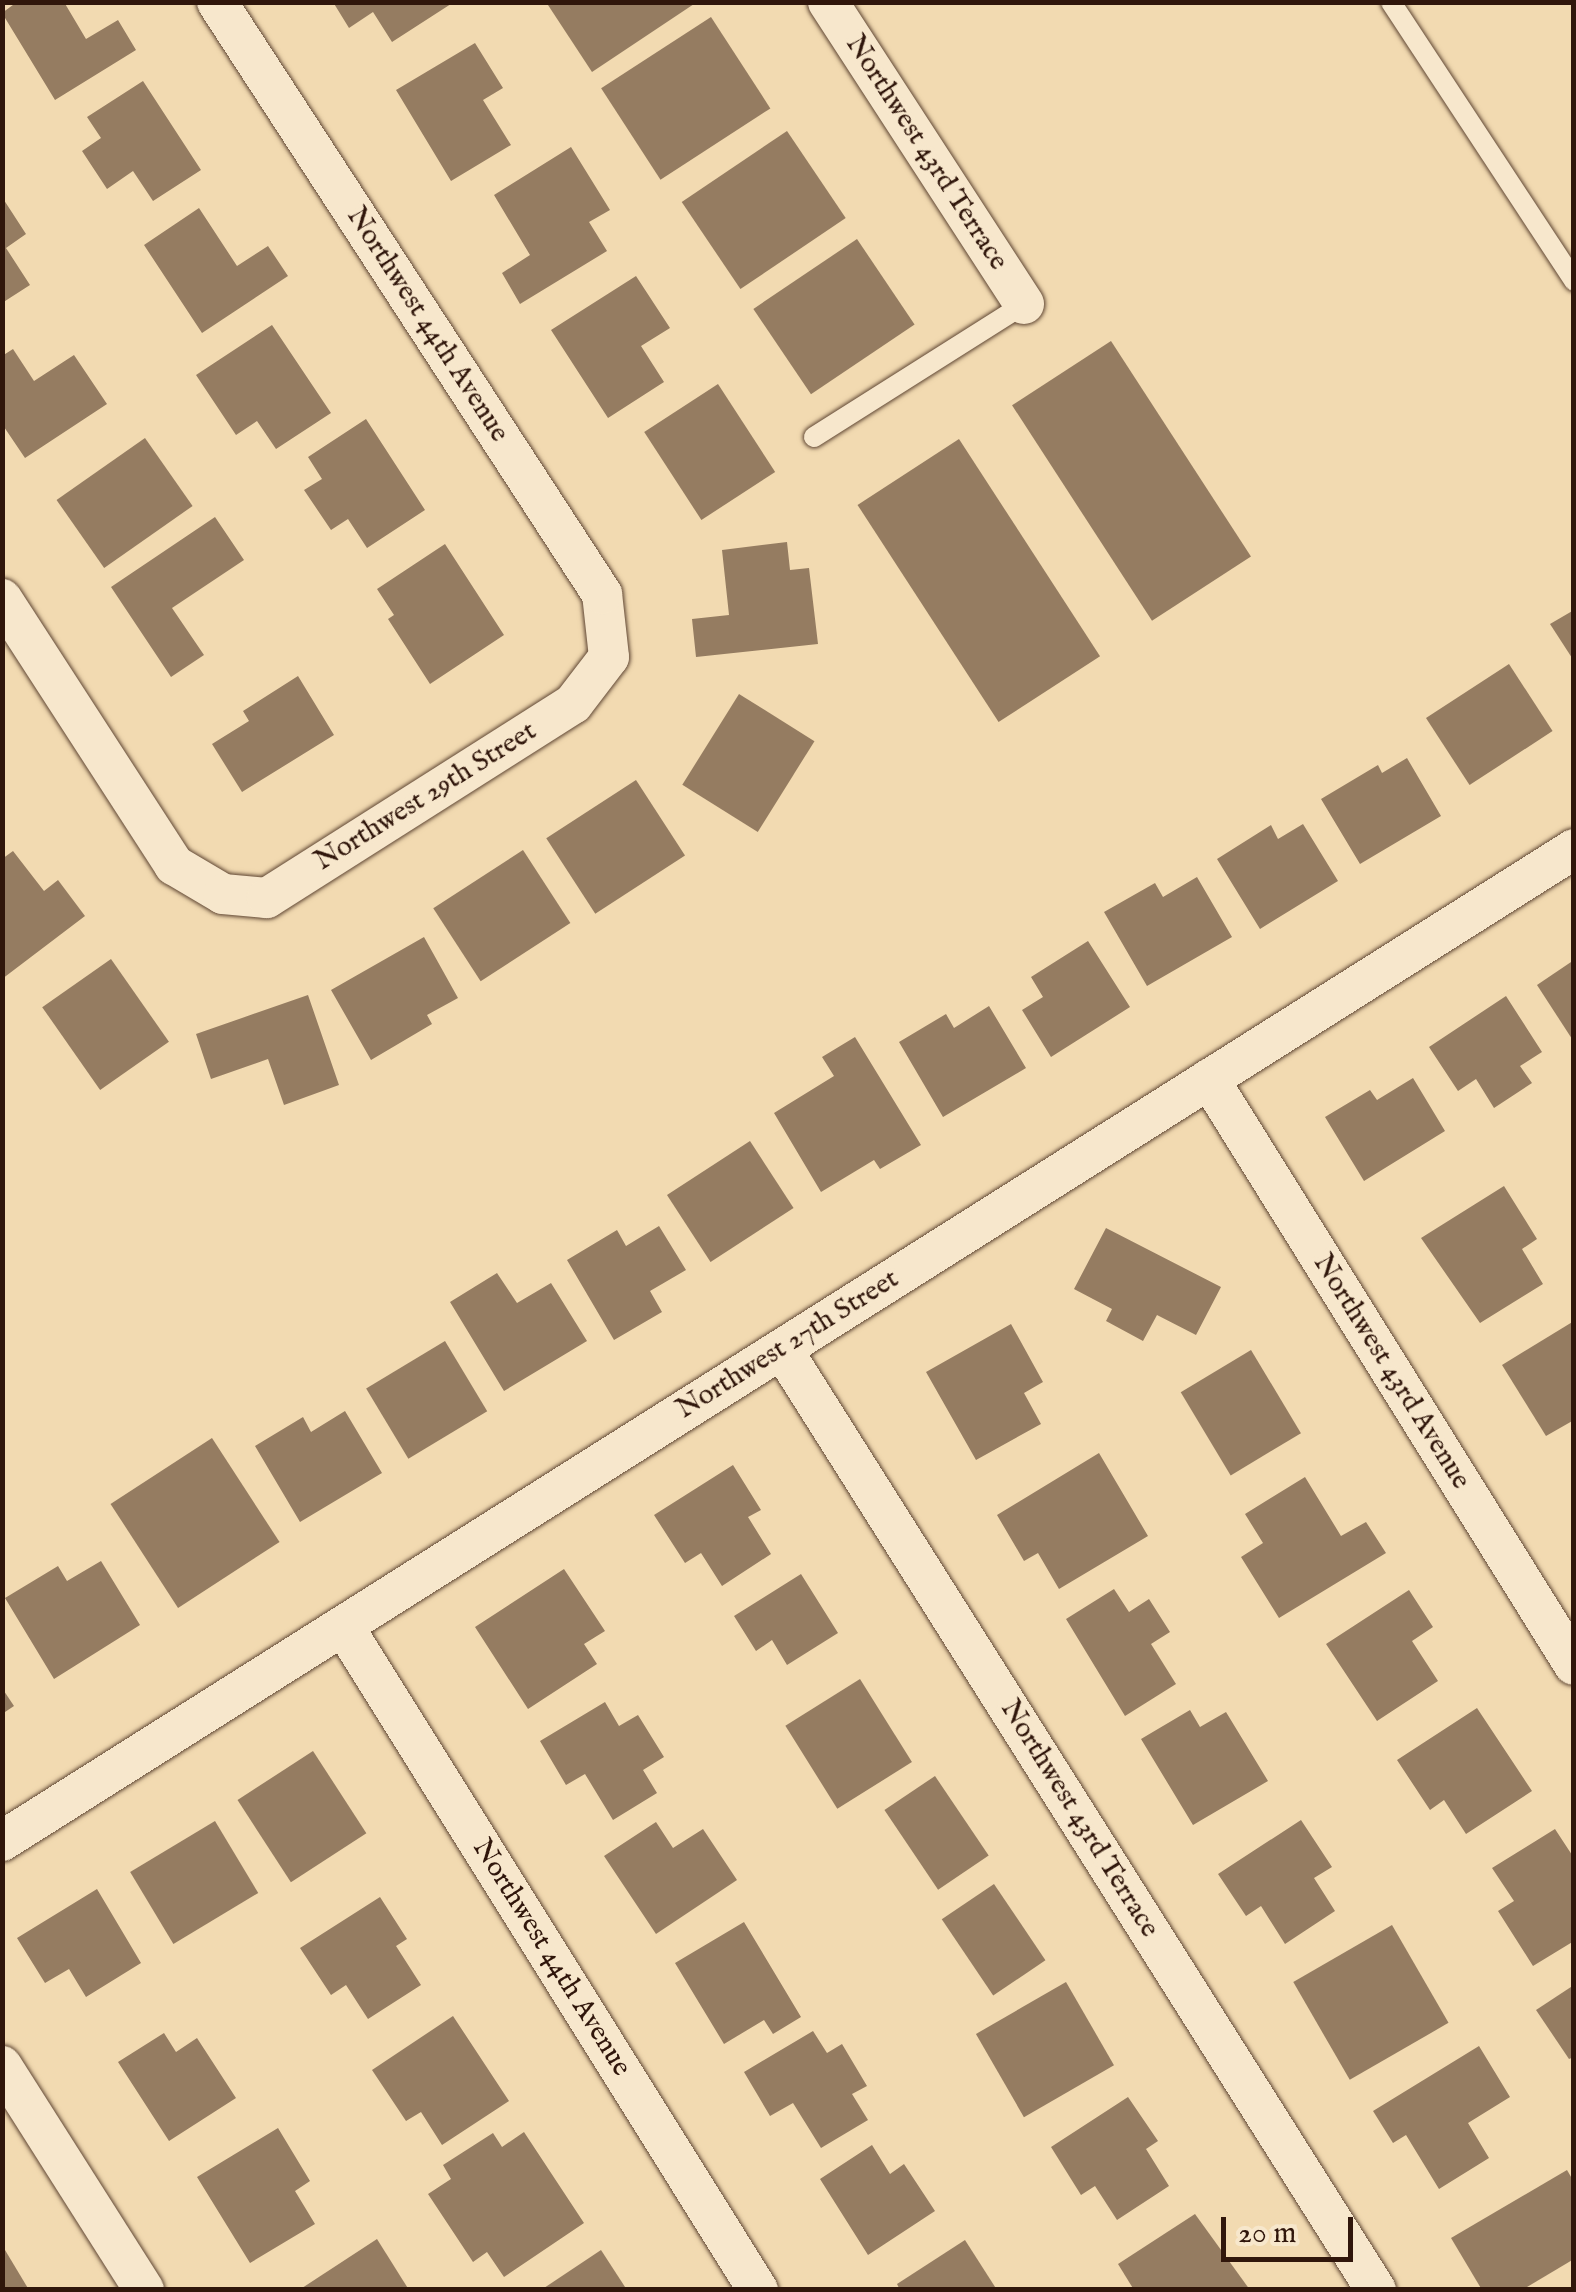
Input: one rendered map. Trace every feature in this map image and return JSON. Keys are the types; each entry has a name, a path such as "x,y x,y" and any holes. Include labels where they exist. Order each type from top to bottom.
{"street":[{"name":"Northwest 44th Avenue","path":"217,2 602,594 609,657"},
{"name":"Northwest 43rd Terrace","path":"828,2 1024,304"},
{"name":"Northwest 29th Street","path":"2,598 174,864 223,894 267,898 574,704 609,657"},
{"name":"Northwest 27th Street","path":"2,1842 1574,849"},
{"name":"Northwest 43rd Avenue","path":"1209,1080 1574,1665"},
{"name":"Northwest 43rd Terrace","path":"782,1349 1376,2290"},
{"name":"Northwest 44th Avenue","path":"344,1627 758,2290"},
{"path":"2,2066 144,2290"}],"lane":[{"path":"1391,2 1574,281"},
{"path":"814,437 1024,304"}],"building":[{"path":"17,2 64,2 86,39 118,20 136,50 55,100 2,13"},
{"path":"333,2 454,2 392,42 373,12 349,28"},
{"path":"546,2 697,2 592,72"},
{"path":"711,17 770,108 660,180 601,88"},
{"path":"475,43 503,88 483,100 511,145 451,181 396,90"},
{"path":"143,81 201,170 153,201 133,171 107,189 82,151 101,138 87,117"},
{"path":"787,131 846,218 740,289 682,202"},
{"path":"571,147 610,210 589,222 607,251 520,304 502,273 530,255 494,195"},
{"path":"2,197 26,234 6,248 30,285 2,303"},
{"path":"199,208 237,266 268,246 288,276 202,333 144,245"},
{"path":"857,239 915,324 811,394 753,309"},
{"path":"636,276 670,328 641,346 664,382 608,418 551,330"},
{"path":"272,325 331,413 276,449 257,421 236,435 196,375"},
{"path":"1111,341 1251,557 1152,621 1012,405"},
{"path":"13,349 34,381 74,355 107,404 25,458 2,424 2,356"},
{"path":"718,384 775,472 701,520 644,432"},
{"path":"366,419 425,510 367,548 348,519 331,530 304,490 322,479 308,457"},
{"path":"145,438 193,506 104,568 57,500"},
{"path":"959,439 1100,656 999,722 858,505"},
{"path":"215,517 244,560 172,608 204,655 171,677 111,587"},
{"path":"787,542 790,570 809,568 818,644 696,657 692,619 729,615 722,550"},
{"path":"445,544 504,635 430,684 388,619 394,615 377,589"},
{"path":"1574,610 1574,661 1550,624"},
{"path":"1509,664 1553,731 1470,785 1426,718"},
{"path":"298,676 334,735 242,792 212,744 249,721 243,711"},
{"path":"739,694 814,741 758,832 682,785"},
{"path":"1407,758 1441,816 1360,864 1321,799 1378,765 1382,773"},
{"path":"636,780 685,855 595,914 546,838"},
{"path":"1303,824 1338,881 1260,929 1217,859 1271,825 1278,839"},
{"path":"523,850 570,923 481,981 433,908"},
{"path":"13,851 44,891 58,880 85,916 2,979 2,859"},
{"path":"1197,877 1232,937 1147,986 1104,912 1155,883 1163,897"},
{"path":"424,937 458,998 427,1015 432,1024 371,1060 331,990"},
{"path":"1088,941 1130,1007 1051,1057 1022,1010 1043,997 1031,977"},
{"path":"111,959 169,1042 100,1090 42,1007"},
{"path":"1574,960 1574,1042 1537,985"},
{"path":"308,995 339,1085 284,1105 268,1059 211,1079 196,1034"},
{"path":"1506,996 1542,1052 1520,1066 1532,1083 1494,1108 1476,1079 1458,1091 1429,1047"},
{"path":"989,1006 1026,1068 943,1117 899,1042 946,1014 954,1028"},
{"path":"855,1037 921,1145 880,1169 874,1160 821,1192 774,1113 834,1076 822,1057"},
{"path":"1413,1078 1445,1131 1364,1181 1325,1117 1370,1090 1377,1100"},
{"path":"750,1141 794,1208 711,1262 667,1195"},
{"path":"1504,1186 1537,1239 1522,1249 1543,1284 1480,1323 1421,1238"},
{"path":"659,1226 686,1270 650,1291 662,1312 614,1340 567,1260 617,1230 626,1246"},
{"path":"1106,1228 1221,1287 1196,1335 1157,1315 1143,1341 1106,1321 1112,1309 1074,1289"},
{"path":"497,1273 517,1303 551,1283 587,1341 504,1391 450,1302"},
{"path":"1574,1321 1574,1420 1546,1436 1502,1365"},
{"path":"1011,1324 1043,1382 1024,1393 1041,1424 976,1460 926,1372"},
{"path":"445,1341 487,1411 408,1459 366,1388"},
{"path":"1251,1350 1301,1433 1231,1475 1181,1392"},
{"path":"345,1411 382,1473 300,1522 255,1446 303,1417 311,1432"},
{"path":"212,1438 280,1542 178,1608 111,1504"},
{"path":"1099,1453 1148,1536 1059,1589 1038,1553 1024,1561 997,1515"},
{"path":"733,1465 761,1510 748,1517 771,1554 722,1586 701,1553 685,1563 654,1515"},
{"path":"1305,1477 1341,1536 1366,1522 1386,1553 1279,1618 1241,1557 1263,1543 1245,1514"},
{"path":"101,1561 140,1625 54,1679 5,1598 58,1566 67,1581"},
{"path":"564,1569 605,1631 584,1644 597,1664 528,1709 475,1627"},
{"path":"801,1574 838,1633 787,1665 772,1640 756,1651 734,1616"},
{"path":"1114,1589 1129,1612 1149,1599 1170,1632 1151,1644 1176,1684 1125,1716 1066,1619"},
{"path":"1409,1590 1433,1627 1412,1641 1438,1681 1377,1721 1326,1644"},
{"path":"860,1679 912,1762 837,1809 785,1726"},
{"path":"2,1688 14,1706 2,1714"},
{"path":"605,1702 619,1726 638,1715 664,1757 643,1770 657,1793 613,1820 585,1774 566,1785 540,1741"},
{"path":"1477,1708 1532,1791 1466,1834 1444,1800 1430,1810 1397,1760"},
{"path":"1190,1710 1200,1727 1226,1712 1268,1781 1193,1825 1141,1739"},
{"path":"313,1751 366,1833 291,1882 238,1800"},
{"path":"935,1776 989,1856 938,1890 884,1810"},
{"path":"1301,1820 1332,1867 1314,1878 1335,1911 1285,1944 1261,1906 1246,1916 1218,1874"},
{"path":"215,1821 258,1893 173,1944 130,1872"},
{"path":"656,1822 673,1848 703,1829 737,1880 656,1934 604,1856"},
{"path":"1555,1829 1574,1858 1574,1941 1533,1966 1498,1911 1514,1901 1492,1868"},
{"path":"994,1884 1045,1960 993,1996 942,1919"},
{"path":"97,1889 141,1963 86,1997 69,1969 45,1983 17,1938"},
{"path":"380,1897 407,1939 396,1946 421,1985 368,2019 346,1985 331,1995 300,1948"},
{"path":"744,1922 801,2017 773,2034 764,2020 724,2044 675,1963"},
{"path":"1392,1925 1448,2023 1350,2080 1293,1982"},
{"path":"1066,1982 1114,2065 1024,2117 976,2034"},
{"path":"1574,1985 1574,2057 1569,2059 1536,2010"},
{"path":"453,2016 509,2101 442,2145 421,2112 406,2121 372,2070"},
{"path":"813,2031 827,2053 842,2044 867,2086 852,2094 868,2120 821,2148 793,2103 770,2116 744,2072"},
{"path":"164,2033 176,2052 197,2038 236,2098 169,2141 118,2062"},
{"path":"1479,2046 1510,2097 1468,2123 1489,2158 1439,2189 1406,2135 1393,2143 1373,2111"},
{"path":"1128,2097 1158,2141 1146,2149 1169,2186 1117,2220 1095,2186 1081,2195 1051,2147"},
{"path":"278,2128 310,2181 295,2191 315,2224 250,2263 197,2177"},
{"path":"524,2132 584,2223 504,2277 487,2252 473,2262 428,2194 451,2179 443,2165 493,2133 502,2147"},
{"path":"872,2145 890,2174 904,2164 935,2211 868,2255 820,2179"},
{"path":"1567,2170 1574,2182 1574,2259 1522,2290 1482,2290 1451,2238"},
{"path":"1195,2214 1250,2290 1134,2290 1118,2264"},
{"path":"377,2239 409,2290 299,2290"},
{"path":"965,2240 997,2290 900,2290 897,2284"},
{"path":"2,2245 29,2290 2,2290"},
{"path":"601,2250 627,2290 541,2290"}]}
